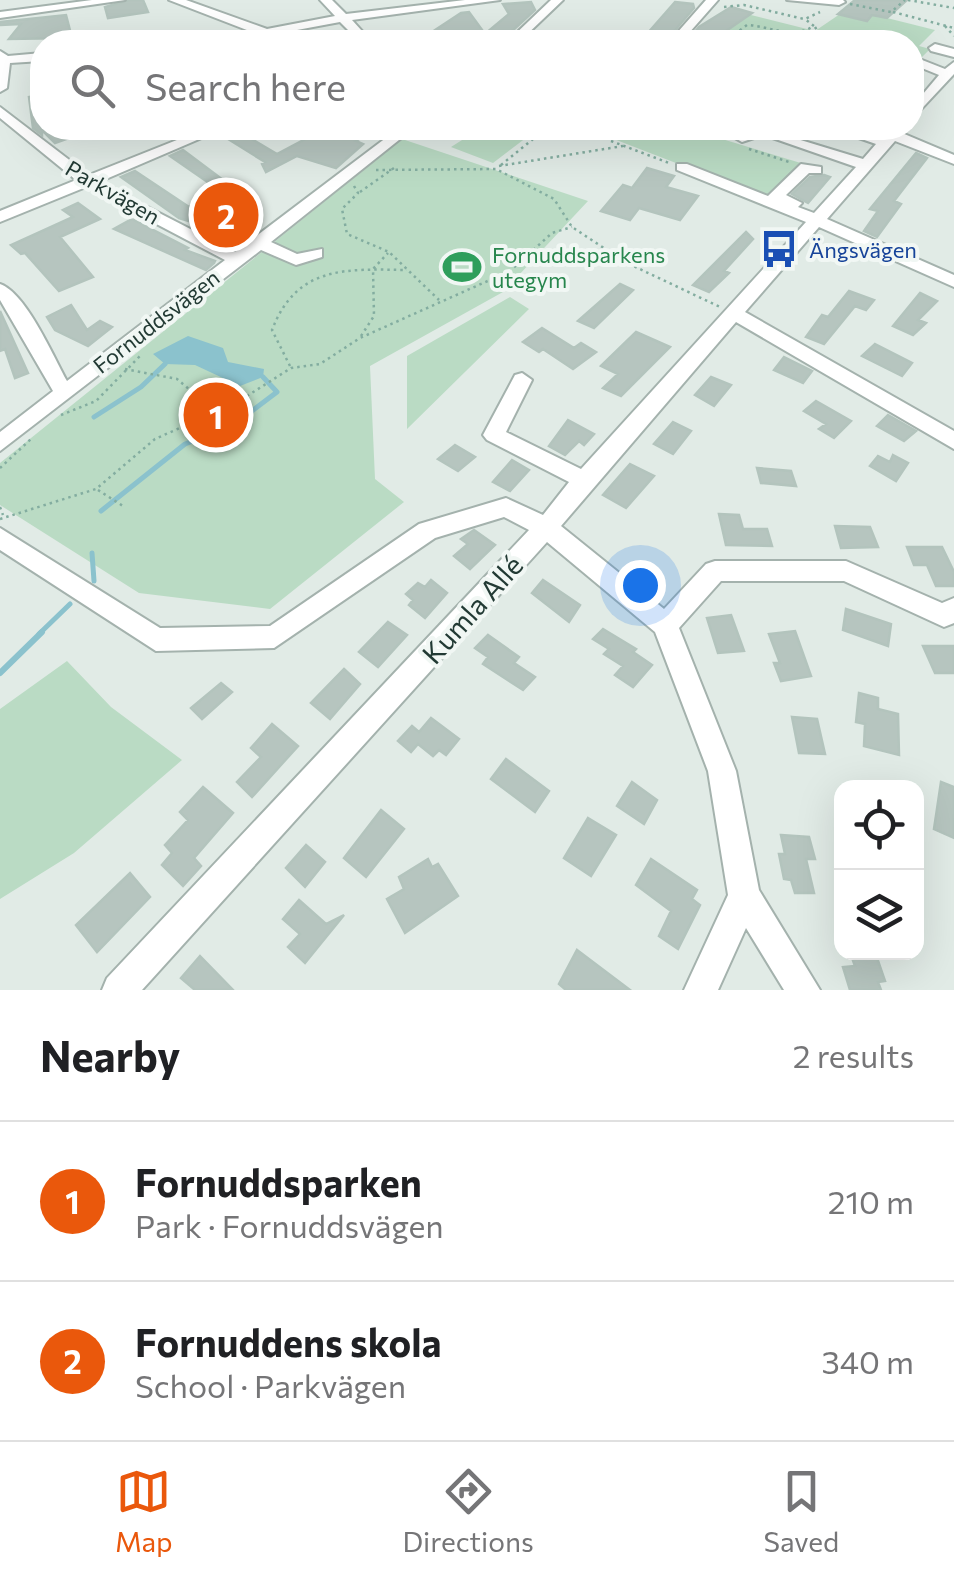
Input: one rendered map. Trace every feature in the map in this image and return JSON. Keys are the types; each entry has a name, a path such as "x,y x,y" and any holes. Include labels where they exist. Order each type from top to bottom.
{"street":[{"path":"0,14 120,0"},
{"path":"174,0 258,30"},
{"path":"326,0 354,30"},
{"path":"287,30 443,3 494,0"},
{"path":"526,30 557,0"},
{"path":"793,0 839,2"},
{"path":"685,30 707,5"},
{"path":"946,42 954,53"},
{"path":"0,88 1,58 30,57"},
{"path":"924,66 947,77 924,103"},
{"name":"Parkvägen","path":"0,111 30,135"},
{"name":"Parkvägen","path":"36,140 88,182 235,259"},
{"path":"0,217 189,140"},
{"name":"Fornuddsvägen","path":"0,443 391,140"},
{"path":"746,144 754,140"},
{"path":"854,140 883,142 954,160"},
{"name":"Kumla Allé","path":"120,990 546,528 883,142"},
{"path":"682,168 818,216"},
{"path":"850,181 817,170 776,196 954,282"},
{"path":"258,242 296,260 316,253"},
{"path":"0,289 15,306 64,393"},
{"path":"735,314 954,441"},
{"path":"522,380 494,435 584,480"},
{"path":"1,525 156,640 274,637 427,531 506,507 546,528 610,569 665,626 722,770 744,896 804,990"},
{"path":"665,626 716,572 846,571 944,616 954,609"},
{"path":"700,990 744,896"}],"path":[{"path":"892,12 906,0 954,8"},
{"path":"707,5 744,2 805,20 817,30"},
{"path":"805,20 839,2 954,28"},
{"path":"741,30 748,25 774,30"},
{"path":"945,25 946,42"},
{"path":"811,30 814,26"},
{"path":"497,168 532,140"},
{"path":"616,140 682,168"},
{"path":"746,144 817,170"},
{"path":"358,193 348,174 394,168 497,168 623,146"},
{"path":"394,168 342,209 347,234 389,252 441,302"},
{"path":"497,168 554,199 572,228 625,262 735,314"},
{"path":"0,507 1,525 96,489 156,439 236,403 291,368 320,364 360,338 510,271 552,233 572,228"},
{"path":"360,338 374,316 373,269 389,252"},
{"path":"291,368 272,330 285,300 310,280 373,269 408,270"},
{"path":"55,417 96,401 123,368 153,345"},
{"path":"123,368 177,379 196,396 236,403"},
{"path":"182,428 196,396"},
{"path":"0,468 41,430"},
{"path":"96,489 123,506"}],"green space":[{"path":"739,12 811,30 727,30"},
{"path":"840,14 871,14 935,30 924,41 924,30 816,30"},
{"path":"401,140 588,201 503,292 370,366 375,479 404,502 270,609 139,593 0,505 0,463"},
{"path":"462,140 523,140 493,163 451,147"},
{"path":"616,140 725,140 804,164 769,199"},
{"path":"510,297 529,309 407,429 407,356"},
{"path":"67,661 111,707 182,760 74,853 0,899 0,709"}],"water":[{"path":"188,336 223,348 228,362 264,369 263,377 240,386 195,365 165,364 153,354"}],"building":[{"path":"143,0 148,12 108,18 105,7"},
{"path":"855,0 907,0 887,18 872,15 867,21 838,14"},
{"path":"531,2 535,10 513,30 490,30 509,14 503,4"},
{"path":"675,2 693,4 694,8 675,30 650,30"},
{"path":"731,7 752,13 727,30 697,30"},
{"path":"469,12 482,30 435,30 461,13"},
{"path":"66,15 70,30 30,30 30,39 9,39 21,24 0,22"},
{"path":"230,140 253,140 277,154 303,140 358,140 363,144 336,168 297,156 266,172 262,164 265,162"},
{"path":"183,150 231,186 225,194 170,156"},
{"path":"916,153 927,158 894,201 901,204 877,237 864,231 878,211 870,209"},
{"path":"647,168 674,176 666,187 698,196 680,220 639,208 630,220 601,211 623,185 632,188"},
{"path":"135,171 189,207 210,198 236,216 246,211 259,219 222,238 202,225 179,218 121,177"},
{"path":"810,177 830,177 808,203 792,194"},
{"path":"78,203 100,219 60,237 93,277 59,291 25,253 11,245 73,217 63,210"},
{"path":"132,219 214,263 206,270 114,229"},
{"path":"746,232 753,239 724,271 729,273 709,292 693,285"},
{"path":"620,284 633,290 594,328 578,321"},
{"path":"849,291 874,300 866,310 855,306 824,344 806,337 822,315 828,317"},
{"path":"920,293 937,301 918,320 926,323 913,335 893,326"},
{"path":"71,305 87,330 100,321 112,327 88,346 55,330 47,317"},
{"path":"0,311 28,373 15,378 5,349 0,351"},
{"path":"542,328 574,348 581,343 596,352 573,369 543,349 539,352 523,342"},
{"path":"636,332 670,347 621,396 603,388 618,374 601,366"},
{"path":"875,344 912,363 902,376 862,356"},
{"path":"784,357 812,371 803,383 774,370"},
{"path":"711,377 731,385 714,406 695,395"},
{"path":"816,401 851,421 834,438 819,429 826,424 804,411"},
{"path":"888,415 916,431 904,441 877,426"},
{"path":"568,420 594,434 584,445 579,441 565,455 549,446"},
{"path":"673,422 691,431 673,454 654,444"},
{"path":"455,445 475,457 458,471 438,459"},
{"path":"893,455 908,463 896,481 870,466 878,456 890,462"},
{"path":"512,460 529,470 510,491 493,482"},
{"path":"630,464 654,476 626,508 603,495"},
{"path":"757,468 791,471 796,486 761,483"},
{"path":"719,514 739,515 743,529 767,529 772,546 726,545"},
{"path":"835,526 870,527 878,547 841,548"},
{"path":"474,530 495,545 470,569 454,556 468,544 461,539"},
{"path":"907,547 942,547 954,572 954,586 936,586 927,565 914,565"},
{"path":"431,580 447,593 425,618 409,605 413,600 406,594 418,583 425,587"},
{"path":"543,580 580,605 569,622 532,593"},
{"path":"846,609 891,624 888,646 843,630"},
{"path":"731,615 744,651 718,653 707,618"},
{"path":"388,622 407,635 378,667 359,652"},
{"path":"603,629 636,649 633,652 652,665 633,687 615,675 623,666 604,654 609,649 593,639"},
{"path":"795,631 811,676 781,681 774,663 780,663 769,634"},
{"path":"488,635 519,657 514,663 535,677 523,690 483,664 488,657 475,648"},
{"path":"923,646 954,646 954,673 935,673"},
{"path":"344,669 360,684 330,719 311,703"},
{"path":"221,683 232,692 202,719 191,708"},
{"path":"859,693 878,698 878,709 898,714 899,755 864,746 865,724 856,722"},
{"path":"792,717 817,719 825,754 799,753"},
{"path":"431,718 459,739 446,755 439,750 433,756 418,744 411,752 398,741 412,726 419,732"},
{"path":"272,724 298,746 252,797 237,782 261,757 251,748"},
{"path":"506,759 549,791 535,812 491,779"},
{"path":"632,782 657,800 644,824 617,806"},
{"path":"941,782 954,787 954,838 934,829"},
{"path":"203,787 233,813 194,858 201,866 183,886 162,865 172,853 165,845 188,820 180,812"},
{"path":"381,810 404,829 366,877 344,858"},
{"path":"588,818 616,835 591,876 564,858"},
{"path":"781,835 809,837 815,859 806,859 814,893 795,893 791,880 784,879 779,854 785,854"},
{"path":"306,845 325,862 305,887 286,868"},
{"path":"428,859 432,867 438,864 458,896 405,933 387,899 404,889 399,877"},
{"path":"651,859 697,890 692,899 700,905 678,949 659,936 671,911 636,885"},
{"path":"130,873 150,897 97,952 76,925"},
{"path":"299,900 326,924 344,915 305,963 288,947 300,934 283,919"},
{"path":"577,950 630,990 566,990 559,984"},
{"path":"200,956 233,990 195,990 181,978"},
{"path":"853,960 878,960 885,981 878,982 881,990 850,990 843,967 855,966"}],"waterway":[{"path":"94,417 141,387 165,364"},
{"path":"101,511 185,444 232,426 277,392 263,377"},
{"path":"92,553 94,581"},
{"path":"39,634 70,604"},
{"path":"0,673 42,632"}],"place":[{"name":"Fornuddens skola","path":"226,215"},
{"name":"Ängsvägen","path":"779,249"},
{"name":"Fornuddsparkens utegym","path":"462,267"},
{"name":"Fornuddsparken","path":"216,415"}]}
